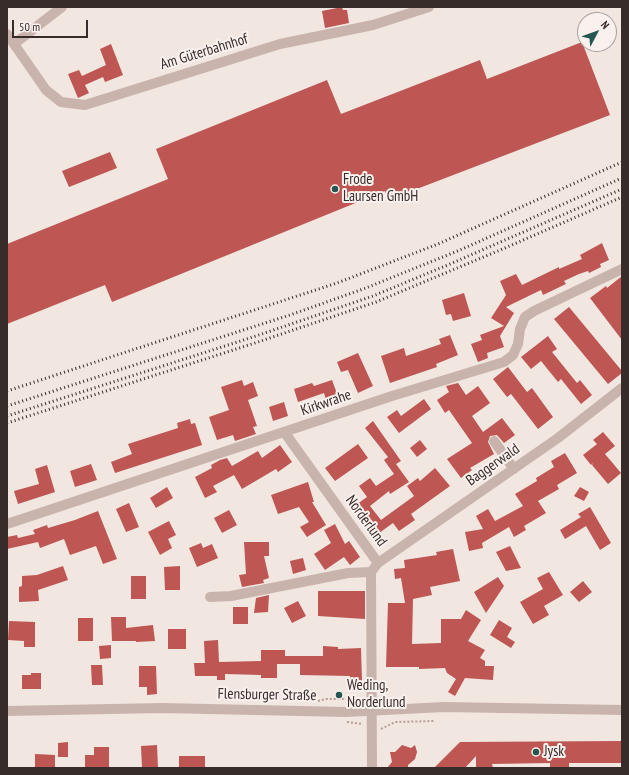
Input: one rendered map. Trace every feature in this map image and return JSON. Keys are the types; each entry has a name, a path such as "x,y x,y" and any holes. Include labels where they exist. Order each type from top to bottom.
{"street":[{"path":"14,44 62,7"},
{"name":"Am Güterbahnhof","path":"7,34 46,90 61,102 85,105 280,44 373,25 429,7"},
{"name":"Kirkwrahe","path":"7,524 285,433 392,396 504,362 513,354 518,344 520,329 525,317 534,311 622,269"},
{"name":"Baggerwald","path":"378,563 558,438 622,388"},
{"name":"Norderlund","path":"285,433 378,563 371,572 372,768"},
{"path":"494,441 514,469"},
{"path":"210,597 231,596 348,573 371,572"},
{"name":"Flensburger Straße","path":"7,711 162,708 372,711 444,707 622,710"}],"building":[{"path":"342,7 343,10 347,10 349,23 325,28 322,11"},
{"path":"111,44 123,75 105,82 103,77 85,85 89,93 78,98 68,74 79,70 82,76 106,65 100,49"},
{"path":"577,44 577,52 586,52 610,115 388,200 385,191 112,302 105,285 7,324 7,244 168,179 156,149 327,80 341,114 480,60 487,79"},
{"path":"110,152 117,168 69,187 62,171"},
{"path":"602,243 609,260 600,264 601,267 589,273 588,271 564,281 566,284 543,295 541,290 506,307 514,313 500,336 504,347 487,353 488,358 478,362 471,344 482,340 480,335 504,326 491,318 506,295 500,281 516,274 522,285 559,267 559,269 582,259 580,255"},
{"path":"622,276 622,340 590,298 606,286 607,288"},
{"path":"464,293 471,316 453,321 451,314 446,315 442,300"},
{"path":"569,307 622,371 622,373 608,384 554,319"},
{"path":"450,335 458,355 436,364 437,367 390,383 381,356 404,348 406,356 441,344 439,339"},
{"path":"548,336 557,349 552,352 577,383 580,380 592,395 581,404 561,379 558,382 541,361 531,369 521,357"},
{"path":"358,353 373,386 358,393 348,370 341,372 337,362"},
{"path":"508,367 527,392 532,388 553,417 538,429 511,394 507,397 493,379"},
{"path":"242,380 244,386 253,382 258,396 248,400 257,426 253,427 256,434 235,441 233,435 217,440 209,417 229,410 221,387"},
{"path":"332,380 339,399 327,403 324,393 298,402 294,389 312,383 314,386"},
{"path":"458,383 466,395 478,386 490,403 472,416 483,432 502,418 515,435 504,443 497,435 490,436 488,442 494,454 470,468 472,470 461,478 447,459 472,443 449,410 445,413 437,400 449,392 446,386"},
{"path":"424,399 431,409 399,433 387,417 397,410 401,416"},
{"path":"284,402 288,416 273,421 269,407"},
{"path":"190,419 191,424 195,423 202,445 115,473 111,462 132,454 128,444 178,428 177,423"},
{"path":"373,421 401,461 396,464 409,482 390,494 389,491 370,506 381,520 414,496 407,486 418,478 420,481 435,468 450,486 411,514 415,520 399,531 393,523 375,536 353,507 367,497 359,486 370,478 376,486 394,474 384,460 388,457 365,428"},
{"path":"603,432 615,446 605,454 621,473 608,484 592,465 593,463 591,465 583,455 597,444 593,440"},
{"path":"420,440 427,449 417,457 410,448"},
{"path":"358,444 368,458 335,481 325,468"},
{"path":"280,445 292,462 278,472 276,469 242,489 234,475 213,486 217,492 205,498 195,477 212,468 211,465 227,458 232,466 258,451 262,458"},
{"path":"565,453 577,473 557,485 559,489 538,501 546,513 524,526 526,530 514,537 509,527 482,543 483,548 469,551 465,532 483,529 476,516 488,509 495,521 523,506 515,494 537,481 536,478 554,467 551,461"},
{"path":"91,464 97,480 75,487 70,471"},
{"path":"47,465 55,492 18,504 14,491 39,484 35,469"},
{"path":"308,482 314,502 312,502 326,525 307,537 300,527 309,522 299,507 278,514 271,495"},
{"path":"167,487 173,498 156,508 150,498"},
{"path":"580,487 589,492 584,501 574,496"},
{"path":"129,503 139,527 126,532 116,509"},
{"path":"590,507 611,543 600,550 586,526 565,539 560,530 581,517 578,514"},
{"path":"229,510 237,525 222,533 214,518"},
{"path":"98,511 117,559 103,564 96,546 70,555 64,539 40,548 38,542 7,549 7,537 17,535 18,538 35,534 33,530 47,525 48,528"},
{"path":"169,521 176,535 168,539 172,548 160,555 148,532"},
{"path":"335,524 345,544 349,541 360,557 350,565 344,557 325,570 314,554 331,543 324,530"},
{"path":"244,542 269,542 269,556 264,556 269,578 263,580 264,583 242,587 239,575 246,574"},
{"path":"201,543 203,548 212,544 218,558 197,567 189,548"},
{"path":"510,546 521,568 506,571 496,552"},
{"path":"453,549 460,581 430,587 432,595 413,599 412,644 441,643 441,619 461,619 466,610 481,620 468,641 485,650 480,658 485,661 485,666 494,666 493,680 465,678 455,696 448,692 456,679 447,673 445,668 419,669 419,667 386,667 388,603 405,603 401,578 395,579 394,569 405,568 404,560 437,555 436,552"},
{"path":"303,558 306,570 293,574 290,561"},
{"path":"63,566 68,580 38,590 39,601 19,602 19,587 22,586 22,576 37,575"},
{"path":"180,566 180,590 165,590 164,567"},
{"path":"549,572 563,595 544,606 549,615 533,624 520,602 543,589 537,578"},
{"path":"131,576 146,576 146,599 131,599"},
{"path":"498,577 504,586 486,613 474,592"},
{"path":"583,581 592,592 579,602 570,592"},
{"path":"318,591 365,591 365,619 318,616"},
{"path":"269,595 268,612 254,613 256,598"},
{"path":"298,601 306,616 292,623 284,608"},
{"path":"233,607 248,607 248,624 233,624"},
{"path":"111,617 126,617 126,628 153,625 155,641 112,641"},
{"path":"78,618 93,618 93,641 78,641"},
{"path":"499,620 512,628 507,637 515,642 511,648 490,635"},
{"path":"9,621 35,622 35,647 24,647 24,641 8,640"},
{"path":"168,629 186,629 186,649 168,649"},
{"path":"218,640 219,662 261,661 261,650 285,650 285,656 323,656 323,646 338,647 338,649 361,648 362,681 351,682 350,676 300,675 300,664 277,664 277,678 261,678 261,675 225,674 225,680 217,680 217,676 195,676 194,663 205,663 204,641"},
{"path":"111,645 111,658 100,659 99,646"},
{"path":"91,665 102,665 103,685 92,685"},
{"path":"139,666 156,666 157,694 147,695 147,687 139,687"},
{"path":"31,673 41,673 41,689 22,689 22,675 31,675"},
{"name":"Jysk","path":"622,741 622,763 569,763 569,768 550,768 550,763 492,764 493,768 476,768 476,756 465,768 434,768 460,742"},
{"path":"68,742 68,757 58,757 58,743"},
{"path":"157,745 158,768 142,768 141,746"},
{"path":"402,745 411,748 415,745 417,752 415,759 408,765 408,768 387,768 392,762 390,752 395,752"},
{"path":"94,747 109,747 109,768 85,768 85,755 94,755"},
{"path":"35,754 55,755 55,768 35,768"},
{"path":"179,756 205,756 205,768 179,768"}],"railway":[{"path":"7,391 337,283 438,244 622,162"},
{"path":"7,406 290,315 366,288 460,250 622,178"},
{"path":"7,416 256,336 373,296 622,189"},
{"path":"7,423 258,342 376,302 622,197"}],"place":[{"name":"Frode Laursen GmbH","path":"335,189"},
{"name":"Weding, Norderlund","path":"339,695"},
{"name":"Jysk","path":"536,752"}]}
